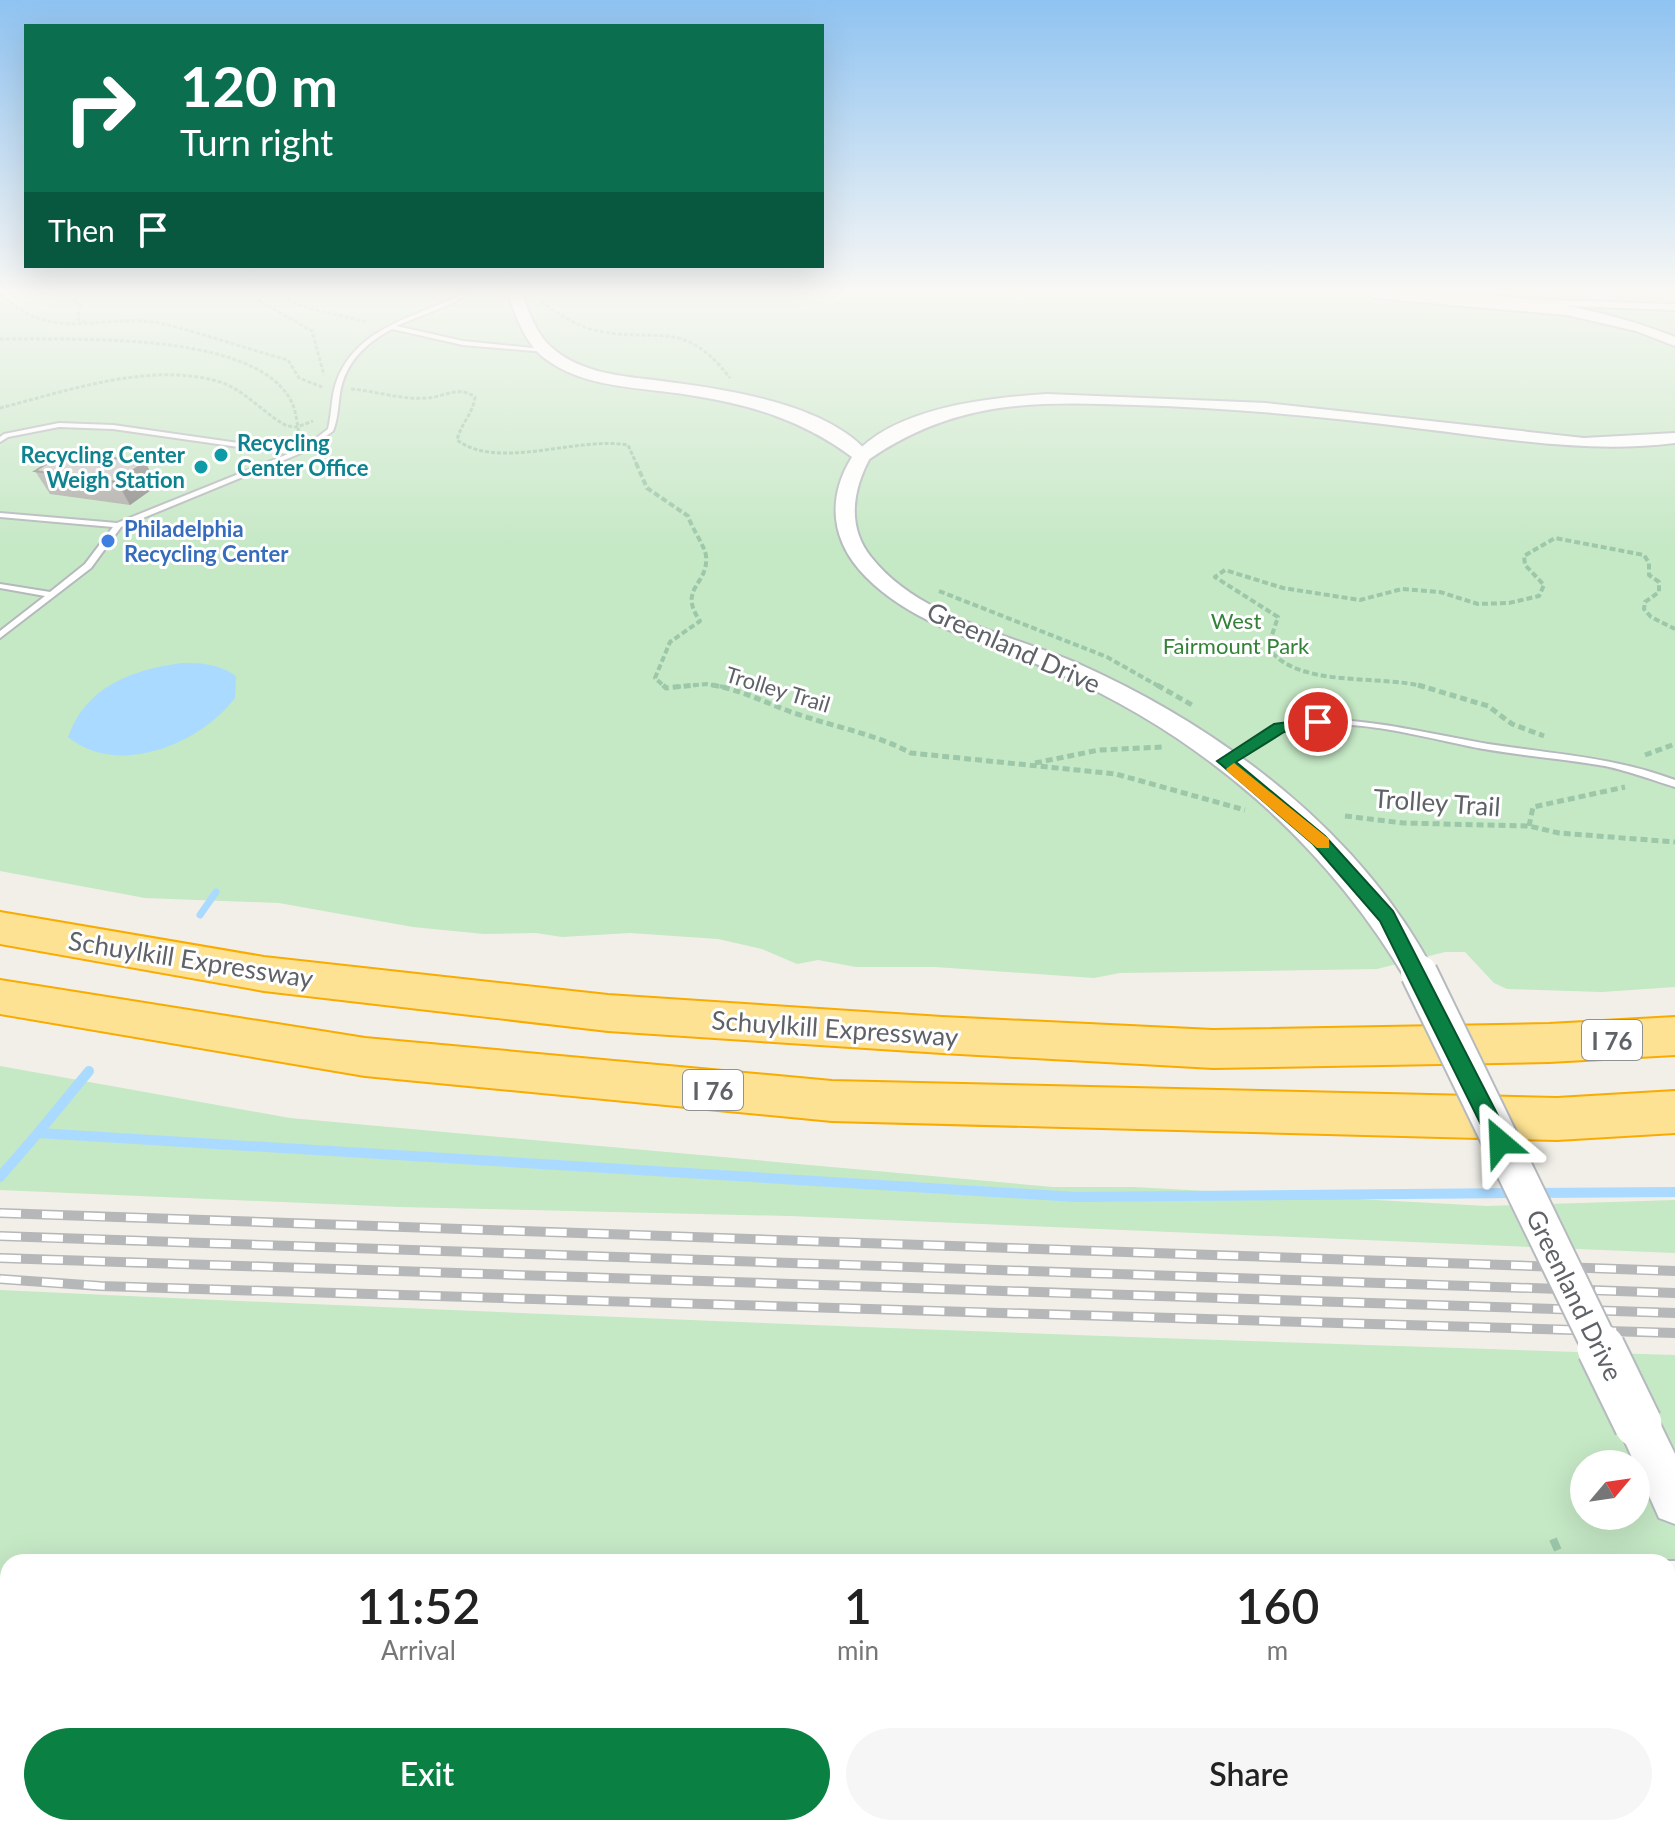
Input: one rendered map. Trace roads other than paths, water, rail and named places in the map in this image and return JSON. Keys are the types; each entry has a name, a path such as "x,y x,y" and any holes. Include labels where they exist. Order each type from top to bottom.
{"highway":[{"name":"Schuylkill Expressway","path":"0,928 264,974 576,1010 942,1035 1213,1049 1549,1043 1675,1036"},
{"name":"I 76","path":"0,997 365,1057 832,1101 1557,1119 1675,1112"}],"main road":[{"path":"629,380 710,393 792,413 826,429 862,456"},
{"name":"Greenland Drive","path":"862,456 845,488 842,513 854,547 885,582 930,612 1071,670 1134,701 1198,742 1225,761 1343,864 1386,916 1418,972 1675,1502"}],"street":[{"name":"Greenland Drive","path":"862,456 894,434 947,414 984,405 1050,399 1281,409 1576,442 1675,438"}],"lane":[{"path":"0,515 118,525 304,450 331,430 341,380"},
{"path":"0,440 6,435 59,425 113,427 295,453"},
{"path":"0,635 88,566 118,525"},
{"path":"0,586 51,594"},
{"path":"1225,761 1280,728 1318,722 1585,758 1638,770 1675,784"}],"water":[{"path":"182,663 210,665 236,676 235,698 220,715 201,729 157,750 134,755 110,755 88,749 68,737 76,719 99,693 129,676"}],"waterway":[{"path":"200,915 216,892"},
{"path":"38,1133 89,1071"},
{"path":"0,1177 38,1133"},
{"path":"38,1133 1076,1197 1514,1193"},
{"path":"1536,1193 1675,1192"}],"railway":[{"path":"0,1213 1675,1271"},
{"path":"0,1236 1675,1293"},
{"path":"0,1258 1675,1313"},
{"path":"0,1279 100,1286 1675,1333"}],"place":[{"name":"Recycling Center Office","path":"221,455"},
{"name":"Recycling Center Weigh Station","path":"201,467"},
{"name":"Philadelphia Recycling Center","path":"108,541"}],"park label":[{"name":"West Fairmount Park","path":"1236,632"}]}
